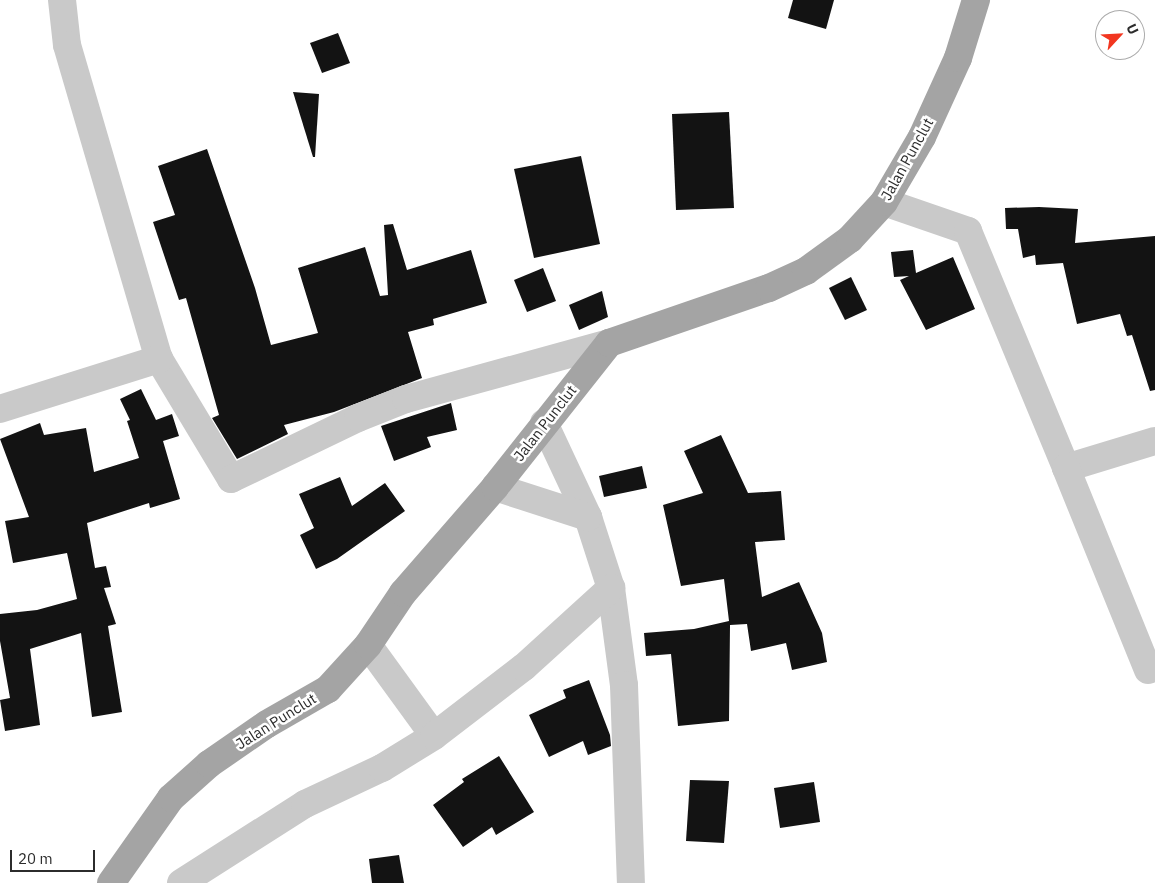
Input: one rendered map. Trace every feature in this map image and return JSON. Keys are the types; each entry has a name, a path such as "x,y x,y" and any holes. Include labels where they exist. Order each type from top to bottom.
{"main road":[{"name":"Jalan Punclut","path":"111,883 171,798 209,764 260,729 328,689 368,645 403,593 495,487 609,343 769,288 806,271 850,239 884,202 922,137 954,67 976,0"}],"street":[{"path":"62,0 68,45 159,359 231,479 358,418 406,399 609,343"},
{"path":"884,202 968,230 1148,670"},
{"path":"0,409 159,359"},
{"path":"544,423 588,517 611,588 624,685 631,883"},
{"path":"1066,468 1155,441"},
{"path":"495,487 588,517"},
{"path":"181,883 305,804 382,768 434,736 524,667 611,588"},
{"path":"368,645 434,736"}],"building":[{"path":"793,0 834,0 826,29 788,18"},
{"path":"338,33 350,63 322,73 310,43"},
{"path":"293,92 319,94 315,157 313,157"},
{"path":"729,112 734,208 676,210 672,114"},
{"path":"207,149 255,288 271,345 318,333 298,268 365,247 380,296 388,295 384,225 393,224 407,270 471,250 487,303 433,319 434,325 408,332 422,378 334,412 284,425 288,434 237,459 212,418 219,415 186,298 179,300 153,222 175,215 158,166"},
{"path":"581,156 600,244 534,258 514,169"},
{"path":"1005,208 1078,209 1075,243 1155,236 1155,390 1150,391 1132,335 1127,336 1120,314 1077,324 1063,263 1036,265 1035,255 1023,258 1018,229 1006,229"},
{"path":"913,250 916,273 953,257 975,309 926,330 900,280 909,276 894,277 891,252"},
{"path":"543,268 556,301 527,312 514,280"},
{"path":"851,277 867,310 845,320 829,288"},
{"path":"602,291 608,317 579,330 569,305"},
{"path":"141,389 156,420 172,414 179,436 163,441 180,499 150,508 149,503 87,523 95,568 106,566 111,587 104,588 116,624 108,626 122,712 92,717 81,633 30,649 40,725 5,731 0,700 10,698 0,641 0,614 37,610 77,599 67,553 13,563 5,521 29,517 0,439 40,423 44,435 86,428 94,472 139,458 127,421 130,420 120,399"},
{"path":"451,403 457,430 427,437 431,447 394,461 381,426"},
{"path":"721,435 748,493 781,491 785,540 755,542 762,597 799,582 822,633 827,662 792,670 786,643 751,651 747,624 730,625 729,721 678,726 671,654 646,656 644,633 694,629 729,621 724,579 681,586 663,505 703,493 684,451"},
{"path":"642,466 647,488 604,497 599,476"},
{"path":"340,477 352,506 385,483 405,511 337,559 316,569 300,535 314,528 299,494"},
{"path":"589,680 610,735 611,746 588,755 583,741 549,757 529,715 566,698 563,690"},
{"path":"499,756 534,812 496,835 492,827 463,847 433,805 464,782 462,779"},
{"path":"690,780 729,781 724,843 686,841"},
{"path":"814,782 820,822 780,828 774,788"},
{"path":"399,855 404,883 372,883 369,859"}]}
